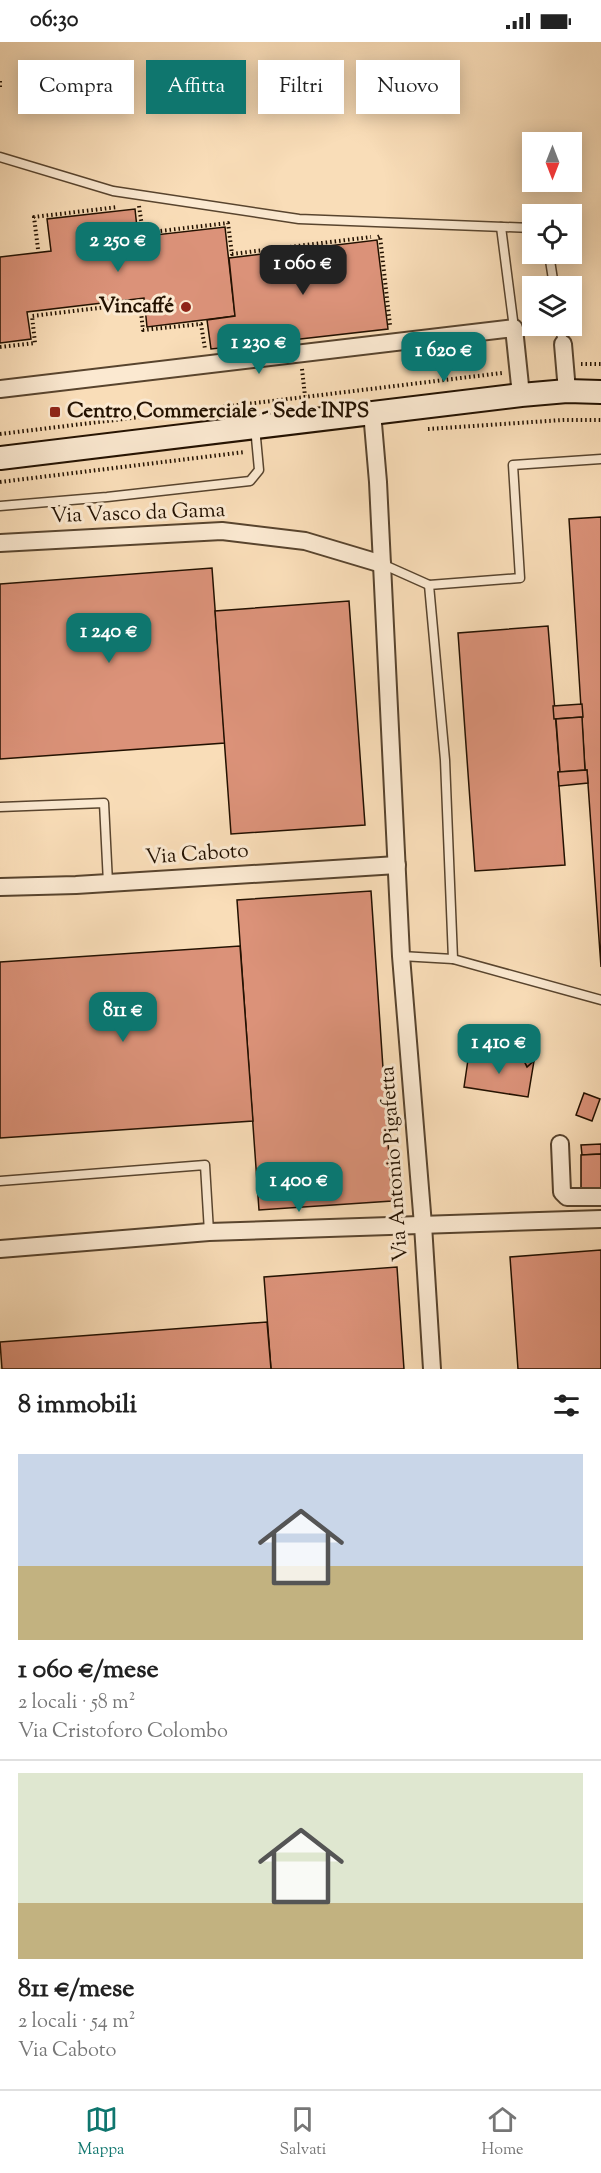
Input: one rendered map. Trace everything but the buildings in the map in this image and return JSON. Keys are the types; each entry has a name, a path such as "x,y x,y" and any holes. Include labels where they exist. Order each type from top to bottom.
{"main road":[{"path":"0,458 521,395 567,391 601,392"}],"street":[{"path":"0,389 514,328 521,395"},
{"path":"562,344 567,391"},
{"name":"Via Antonio Pigafetta","path":"372,412 378,482 401,956 423,1225 432,1369"},
{"name":"Via Vasco da Gama","path":"0,543 222,531 305,541 382,564"},
{"name":"Via Caboto","path":"0,887 108,883 397,865"},
{"path":"560,1144 562,1192 567,1197 601,1197"},
{"path":"0,1249 209,1232 601,1219"}],"lane":[{"path":"0,158 113,191 299,219 522,228"},
{"path":"501,227 514,328"},
{"path":"561,336 562,344"},
{"path":"0,506 250,481 259,470 255,427"},
{"path":"382,564 429,585 520,578 513,465 601,459"},
{"path":"429,585 445,760 453,959"},
{"path":"0,807 104,803 108,883"},
{"path":"401,956 453,959 601,1000"},
{"path":"0,1181 205,1165 209,1232"}],"path":[{"path":"0,81 0,87"},
{"path":"138,204 143,233 228,223 232,254 380,236 391,333"},
{"path":"39,249 34,217 126,206"},
{"path":"0,347 35,343 32,316 140,303 143,330 201,324 205,354"},
{"path":"565,364 601,364"},
{"path":"0,434 518,371"},
{"path":"303,376 305,396"},
{"path":"428,429 563,420 601,420"},
{"path":"0,482 240,452"}],"place":[{"name":"Vincaffé","path":"186,307"},
{"name":"Centro Commerciale - Sede INPS","path":"55,412"}]}
